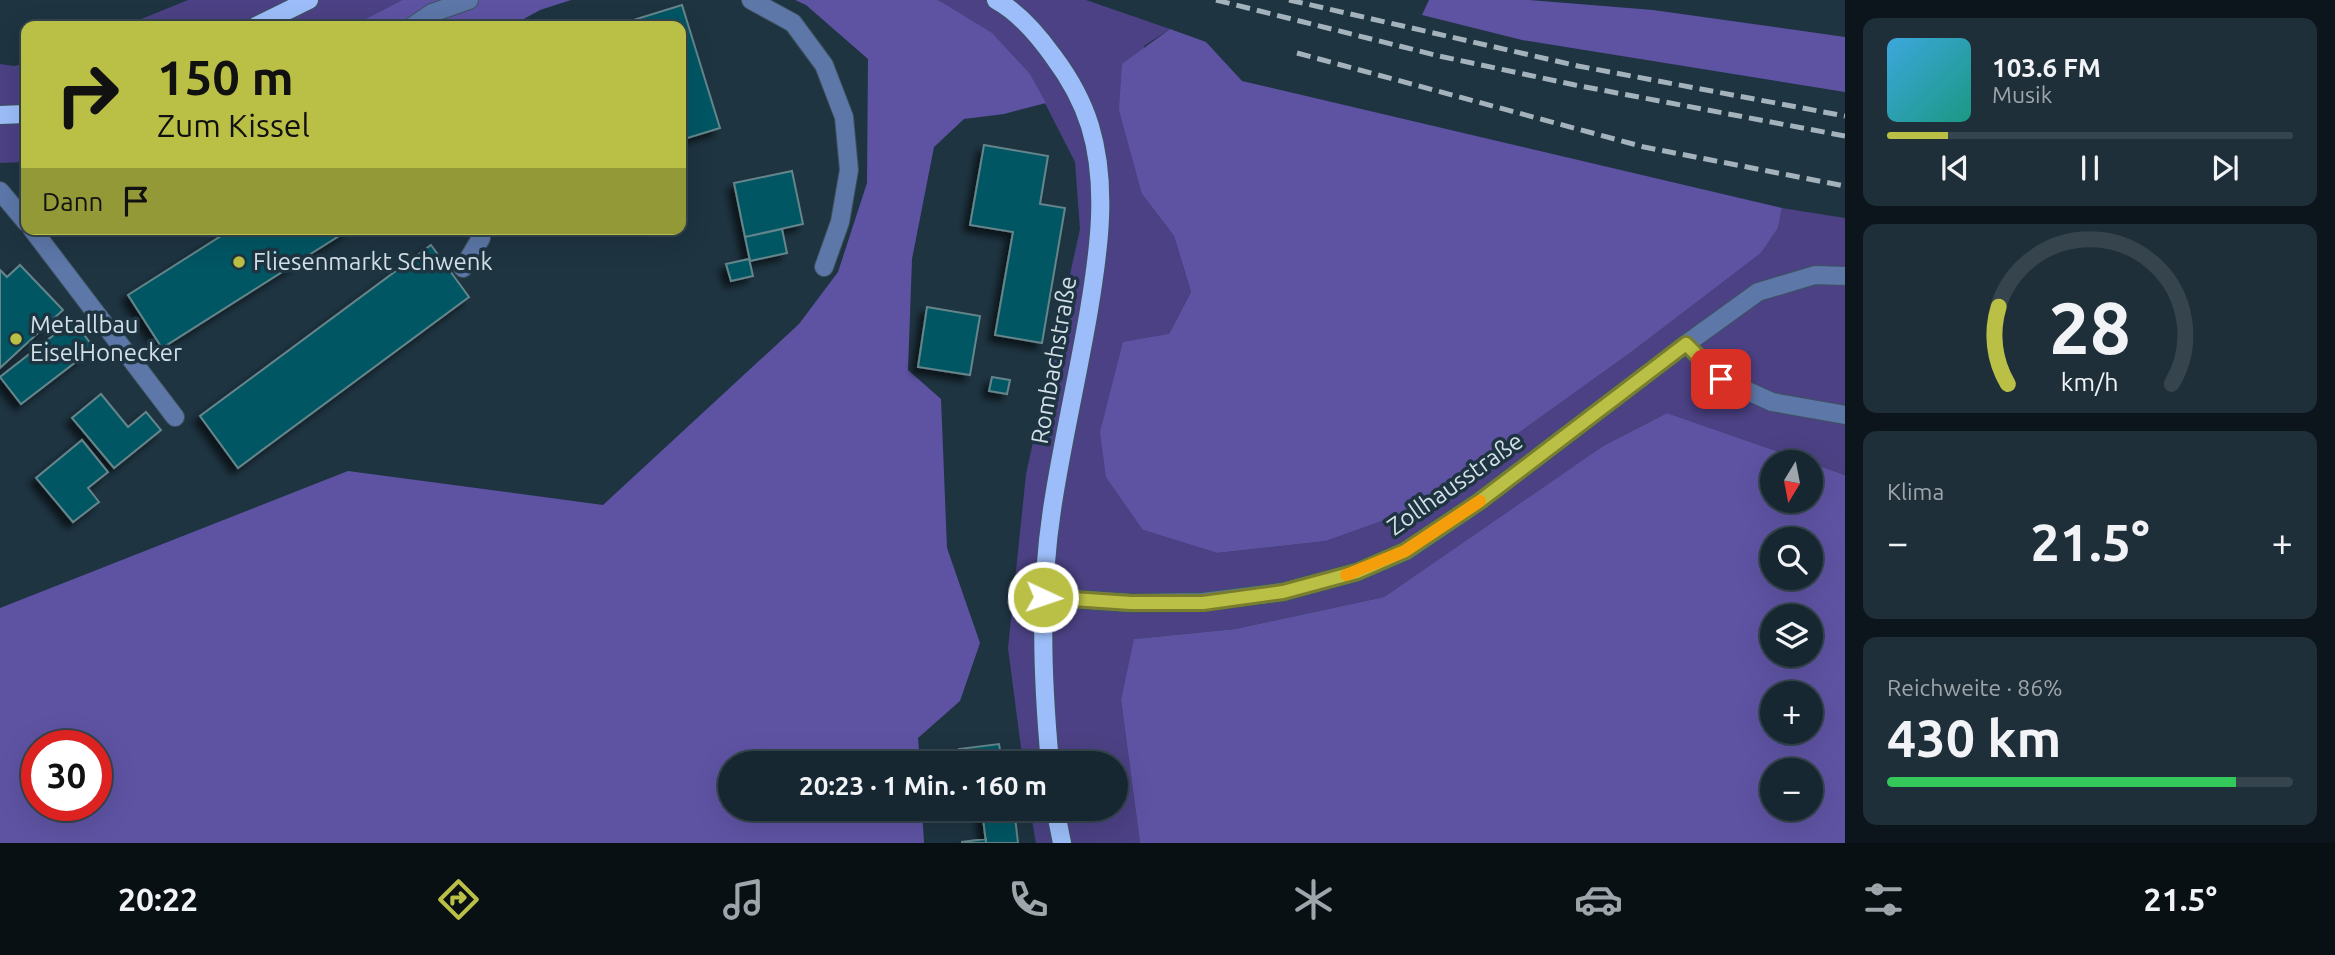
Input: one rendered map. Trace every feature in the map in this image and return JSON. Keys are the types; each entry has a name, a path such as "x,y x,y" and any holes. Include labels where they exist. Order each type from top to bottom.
{"main road":[{"path":"268,21 309,0"},
{"name":"Rombachstraße","path":"996,0 1006,6 1044,43 1068,77 1090,126 1100,185 1099,252 1052,504 1043,597 1042,654 1049,751"},
{"path":"0,115 21,114"},
{"path":"1058,821 1062,843"}],"street":[{"path":"420,21 432,13 468,0"},
{"path":"751,0 793,23 824,65 844,117 849,170 840,222 824,267"},
{"path":"0,191 21,216"},
{"path":"37,235 175,417"},
{"path":"463,268 481,235"},
{"name":"Zollhausstraße","path":"1043,597 1131,603 1203,603 1283,592 1357,572 1405,551 1480,501 1758,292 1815,275 1845,276"},
{"path":"1686,344 1721,379 1772,402 1845,415"}],"shaded area":[{"path":"188,0 402,0 362,21 136,21"},
{"path":"402,0 571,0 540,10 520,21 362,21"},
{"path":"795,0 938,0 992,33 1030,74 1046,103 1004,114 964,119 934,147 912,259 908,370 941,399 947,548 980,643 960,701 918,738 919,751 718,751 718,821 923,821 924,843 0,843 0,608 348,471 603,505 799,324 838,272 867,183 868,59 806,5"},
{"path":"938,0 1086,0 1170,29 1144,46 1142,194 1174,236 1191,292 1169,334 1143,530 1217,553 1326,541 1410,511 1634,350 1761,253 1778,228 1782,208 1845,218 1845,475 1824,468 1824,450 1773,450 1667,413 1603,446 1384,597 1235,629 1135,639 1121,700 1128,751 1021,751 1008,648 1026,474 1080,229 1075,162 1030,74"},
{"path":"1429,0 1529,0 1653,10 1845,37 1845,92 1522,40 1422,15"},
{"path":"1170,29 1206,42 1242,81 1782,208 1778,228 1761,253 1634,350 1410,511 1326,541 1217,553 1143,530 1106,477 1100,432 1123,342 1169,334 1191,292 1174,236 1142,194 1119,110 1122,64"},
{"path":"0,64 21,64 21,162 0,163"},
{"path":"1667,413 1773,450 1760,450 1760,513 1824,513 1824,468 1845,475 1845,843 1140,843 1121,700 1134,639 1235,629 1384,597 1603,446"},
{"path":"1128,753 1140,843 1036,843 1032,821 1128,821"}],"building":[{"path":"682,5 720,128 686,138 686,21 630,21"},
{"path":"984,145 1048,156 1040,204 1065,208 1042,343 995,335 1013,232 970,225"},
{"path":"792,171 803,224 745,237 734,183"},
{"path":"782,229 787,253 750,261 745,237"},
{"name":"Fliesenmarkt Schwenk","path":"223,235 341,235 162,348 128,295"},
{"path":"431,245 469,297 238,468 200,416"},
{"path":"749,259 753,276 731,281 726,264"},
{"name":"Metallbau EiselHonecker","path":"20,265 63,310 0,368 0,270 7,277"},
{"path":"927,307 980,316 970,375 918,367"},
{"path":"73,320 94,348 21,404 0,377"},
{"path":"992,377 1010,380 1007,394 989,391"},
{"path":"101,394 128,427 146,412 161,430 114,468 72,418"},
{"path":"82,440 108,472 88,488 99,502 73,522 36,478"},
{"path":"999,744 1000,751 959,751"},
{"path":"983,821 1015,821 1018,843 986,843"},
{"path":"986,839 986,843 962,843 962,842"}],"railway":[{"path":"1216,0 1439,56 1575,85 1845,136"},
{"path":"1289,0 1578,66 1845,116"},
{"path":"1297,53 1644,147 1845,186"}],"slow traffic":[{"path":"1346,575 1405,551 1480,501"}],"place":[{"name":"Fliesenmarkt Schwenk","path":"239,262"},
{"name":"Metallbau EiselHonecker","path":"16,339"}],"route":[{"path":"1043,597 1131,603 1203,603 1283,592 1357,572 1405,551 1480,501 1686,344 1721,379"}]}
